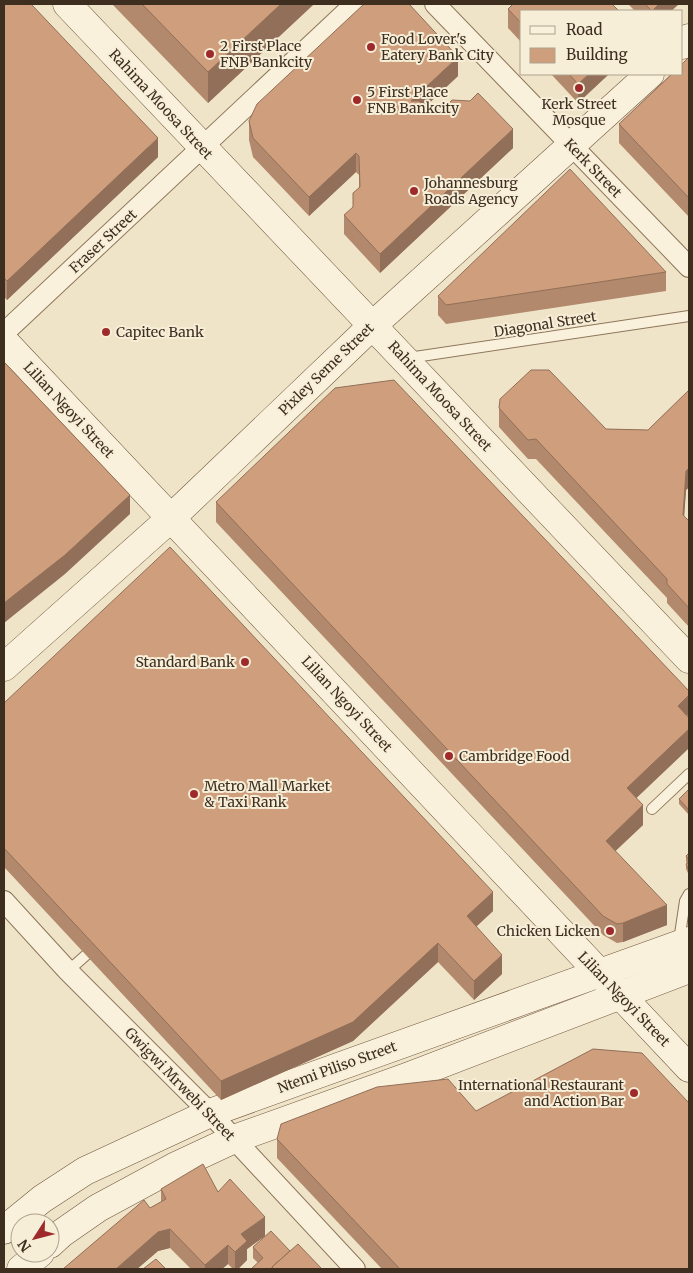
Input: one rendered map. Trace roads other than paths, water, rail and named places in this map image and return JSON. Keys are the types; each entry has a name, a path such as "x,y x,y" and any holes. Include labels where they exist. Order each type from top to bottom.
{"street":[{"name":"Rahima Moosa Street","path":"67,4 689,660"},
{"name":"Fraser Street","path":"4,333 355,4"},
{"name":"Kerk Street","path":"435,4 689,267"},
{"name":"Pixley Seme Street","path":"4,667 171,518 372,325 649,75"},
{"name":"Lilian Ngoyi Street","path":"4,341 599,972 621,993 689,1068"},
{"name":"Gwigwi Mrwebi Street","path":"4,901 68,970 210,1113 355,1269"},
{"name":"Ntemi Piliso Street","path":"4,1230 42,1199 85,1171 246,1096 684,942"},
{"path":"60,1236 98,1208 174,1167 234,1139 407,1077 621,993 689,969"}],"lane":[{"name":"Diagonal Street","path":"405,359 689,316"},
{"path":"652,809 689,774"},
{"path":"684,942 685,901 689,894"},
{"path":"68,970 97,952 84,938"}],"place":[{"name":"Food Lover's Eatery Bank City","path":"371,47"},
{"name":"2 First Place FNB Bankcity","path":"210,54"},
{"name":"Kerk Street Mosque","path":"579,88"},
{"name":"5 First Place FNB Bankcity","path":"357,100"},
{"name":"Johannesburg Roads Agency","path":"414,191"},
{"name":"Capitec Bank","path":"106,332"},
{"name":"Standard Bank","path":"245,662"},
{"name":"Cambridge Food","path":"449,756"},
{"name":"Metro Mall Market & Taxi Rank","path":"194,794"},
{"name":"Chicken Licken","path":"610,931"},
{"name":"International Restaurant and Action Bar","path":"634,1093"}]}
